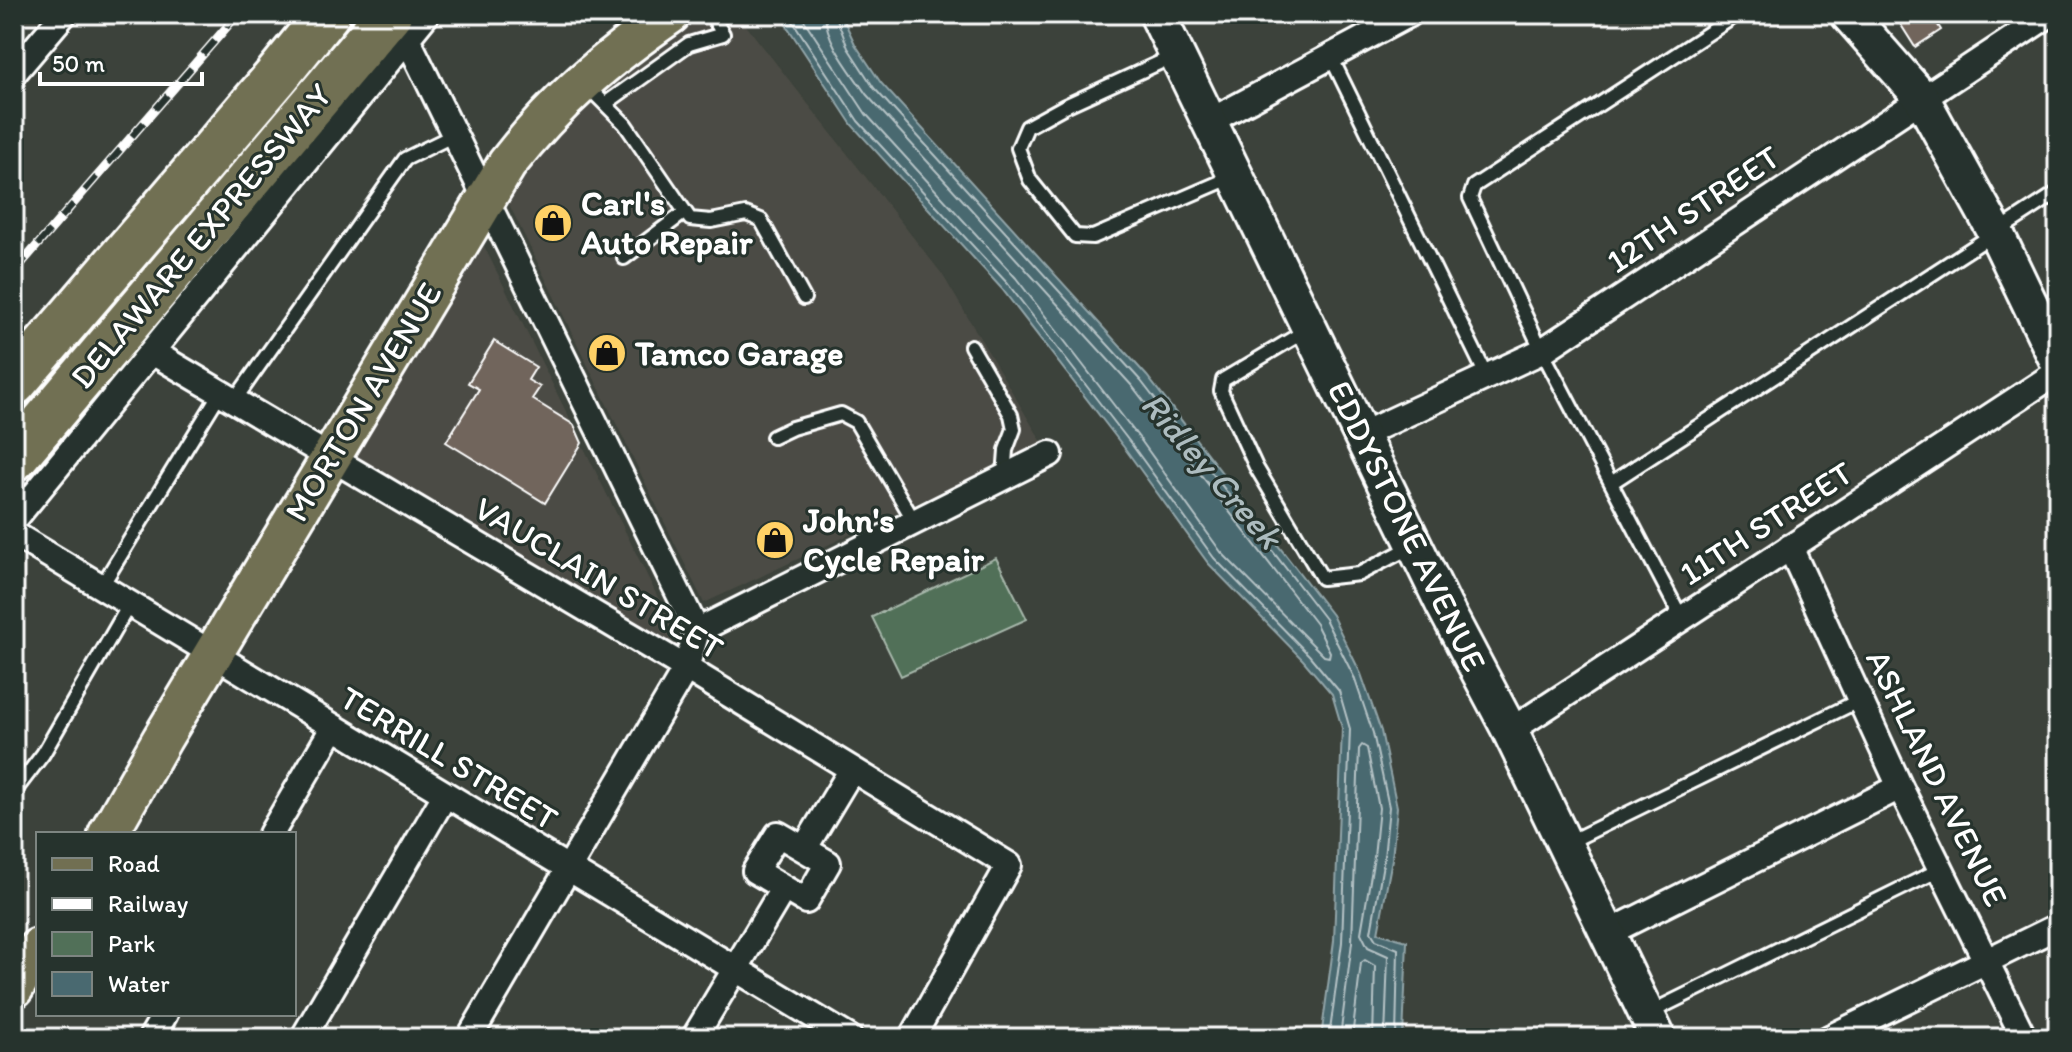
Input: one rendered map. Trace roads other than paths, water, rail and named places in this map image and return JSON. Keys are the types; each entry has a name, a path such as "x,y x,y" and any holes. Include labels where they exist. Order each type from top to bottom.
{"highway":[{"name":"DELAWARE EXPRESSWAY","path":"14,383 327,14"},
{"name":"DELAWARE EXPRESSWAY","path":"14,458 398,26"}],"main road":[{"name":"MORTON AVENUE","path":"109,832 329,458 507,164 533,131 594,92 671,14"},
{"path":"14,988 29,955"}],"street":[{"path":"14,73 64,14"},
{"path":"14,520 152,352 398,26 427,14"},
{"name":"EDDYSTONE AVENUE","path":"1157,14 1414,545 1510,731 1652,1026"},
{"path":"1848,14 1921,97 1996,233 2058,362"},
{"name":"12TH STREET","path":"1361,435 1542,351 2050,14"},
{"path":"1210,121 1331,57 1395,18"},
{"path":"398,26 697,631 686,668 469,1038"},
{"name":"VAUCLAIN STREET","path":"152,352 686,668 1009,865 912,1038"},
{"name":"11TH STREET","path":"1510,731 2058,372"},
{"path":"697,631 1050,454"},
{"name":"TERRILL STREET","path":"14,534 850,1038"},
{"name":"ASHLAND AVENUE","path":"1790,547 1900,787 2024,1038"},
{"path":"272,832 333,728"},
{"path":"804,849 851,771"},
{"path":"1606,934 1900,787"},
{"path":"303,1038 445,795"},
{"path":"778,834 804,849 828,863 806,901 755,871 778,834"},
{"path":"694,1038 783,889"},
{"path":"1830,1038 2058,926"},
{"path":"151,1038 164,1016"}],"lane":[{"path":"711,14 723,34 689,44 594,92 625,124 690,219 711,221 746,214 761,220 804,298"},
{"path":"1682,619 1542,351 1470,198 1474,186 1738,14"},
{"path":"1177,54 1027,127 1018,148 1030,180 1075,236 1093,237 1236,176"},
{"path":"1331,57 1487,377"},
{"path":"101,587 227,397 405,159 454,135"},
{"path":"1611,483 2058,192"},
{"path":"624,258 685,212"},
{"path":"1309,328 1223,380 1221,391 1256,467 1322,578 1359,574 1414,545"},
{"path":"971,346 1011,415 1014,429 1006,450 1004,477"},
{"path":"773,437 792,428 841,414 856,422 914,521"},
{"path":"14,792 43,754 129,605"},
{"path":"1564,845 1860,700"},
{"path":"1652,1026 1941,869"}],"water":[{"name":"Ridley Creek","path":"779,14 841,14 855,44 881,83 1147,376 1332,615 1361,674 1381,731 1397,807 1392,859 1378,933 1407,941 1403,1038 1321,1038 1334,941 1342,728 1332,694 1208,563 1002,289 852,125"}],"railway":[{"path":"14,272 238,14"}],"place":[{"name":"Carl's Auto Repair","path":"553,223"},
{"name":"Tamco Garage","path":"607,353"},
{"name":"John's Cycle Repair","path":"775,540"}]}
